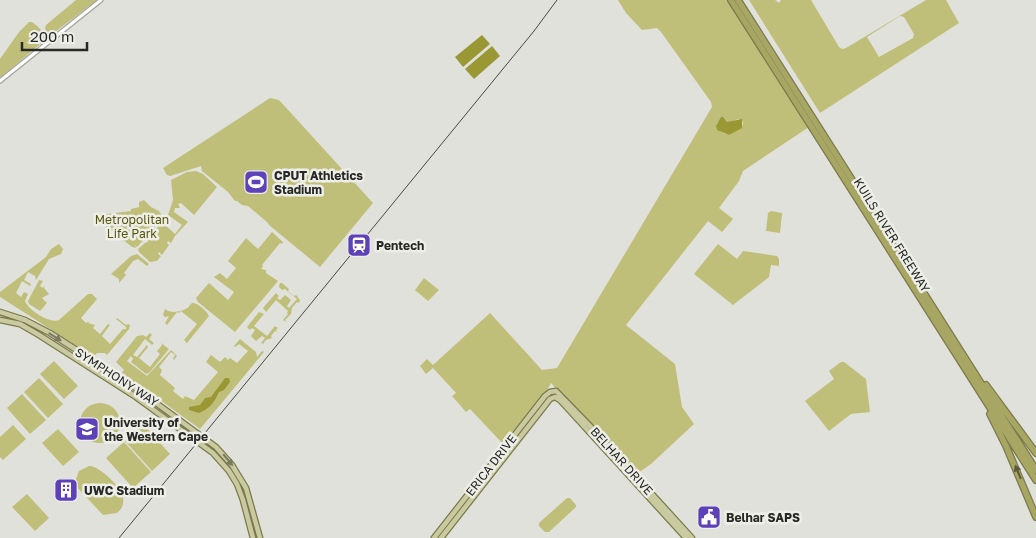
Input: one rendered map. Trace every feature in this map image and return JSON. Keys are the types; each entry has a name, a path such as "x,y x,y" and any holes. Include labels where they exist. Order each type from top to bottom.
{"highway":[{"name":"KUILS RIVER FREEWAY","path":"731,0 1036,470"},
{"name":"KUILS RIVER FREEWAY","path":"738,0 1036,480"},
{"path":"965,363 977,373 1036,453"},
{"path":"965,363 968,377 1004,441 1036,518"}],"main road":[{"name":"SYMPHONY WAY","path":"0,312 26,320 50,334 133,386 216,447 232,465 246,488 260,538"},
{"name":"SYMPHONY WAY","path":"0,320 20,324 40,334 133,395 213,453 229,471 237,484 253,538"},
{"name":"BELHAR DRIVE","path":"548,393 556,391 562,396 692,538"},
{"name":"ERICA DRIVE","path":"434,538 548,393"},
{"name":"BELHAR DRIVE","path":"550,399 555,397 560,400 686,538"},
{"name":"ERICA DRIVE","path":"441,538 550,399"}],"street":[{"path":"0,81 100,0"}],"green space":[{"path":"76,0 97,0 55,32 49,34 45,29 46,25"},
{"path":"618,0 728,0 809,127 743,171 739,181 719,208 733,219 722,232 708,221 626,325 675,364 682,407 694,424 651,464 638,473 551,383 545,394 504,445 470,409 466,412 452,396 456,393 433,368 426,374 420,366 427,359 433,365 490,313 542,370 557,368 712,107 711,102 661,32 657,28 642,30 626,13","holes":["723,117 727,122 738,119 743,122 742,127 729,135 721,131 717,124"]},
{"path":"749,0 775,0 779,3 781,0 811,0 842,49 926,0 946,0 959,23 820,113","holes":["900,16 904,17 914,34 913,38 879,57 867,37"]},
{"path":"29,22 32,22 39,28 45,40 0,78 0,59 19,32"},
{"path":"270,98 279,100 373,203 320,267 248,206 235,201 228,192 202,171 201,166 170,176 167,175 163,168"},
{"path":"196,171 203,174 217,187 194,215 181,203 178,204 180,208 175,208 174,212 188,222 171,243 168,241 169,245 162,255 159,252 158,254 161,256 157,261 150,262 138,249 148,242 147,240 156,232 156,229 162,222 175,234 182,225 168,215 173,200 171,180 187,172"},
{"name":"Metropolitan Life Park","path":"144,200 151,207 159,211 161,215 153,225 155,227 137,247 135,245 136,248 99,223 99,215 131,211 131,209 139,207 139,202"},
{"path":"771,211 782,213 780,233 766,231 768,213"},
{"path":"272,232 283,242 282,244 280,243 262,265 261,269 266,270 266,273 278,281 235,332 198,302 196,298 209,283 228,300 234,292 214,277 220,273 227,279 236,268 228,261 246,238 258,249"},
{"path":"59,244 63,249 61,254 49,259 36,280 35,276 28,272 24,280 31,284 30,286 22,281 16,293 21,297 24,292 28,294 25,301 30,308 45,318 55,321 59,320 88,294 92,294 97,299 81,318 86,323 90,321 88,323 95,325 93,328 100,334 108,324 110,325 102,336 110,344 123,329 126,329 117,318 126,325 130,325 129,329 107,355 105,353 97,353 94,357 0,297 0,292 46,257 51,249"},
{"path":"718,244 737,259 743,251 777,256 779,266 771,265 769,277 733,305 694,274"},
{"path":"137,254 149,264 147,266 138,259 133,261 124,273 126,275 119,283 119,279 111,274 131,256"},
{"path":"424,278 439,290 428,301 415,290"},
{"path":"39,280 43,281 40,286 43,288 45,285 44,288 49,294 42,298 47,303 40,311 29,304 28,301"},
{"path":"280,283 300,300 292,308 291,314 285,320 286,322 283,320 288,311 276,300 266,312 263,308 276,293 279,296 277,298 280,300 285,295 291,300 287,306 289,308 297,299 285,289 282,290 279,287"},
{"path":"192,303 197,304 209,316 187,343 184,340 197,324 181,311 177,312 167,325 165,323 169,316 165,317 163,315 165,309 170,312 180,311 189,307"},
{"path":"259,312 264,314 254,326 267,336 275,326 278,328 277,332 275,331 271,336 272,338 266,340 263,344 261,343 265,338 262,336 256,341 251,336 255,330 252,328 250,330 247,327"},
{"path":"150,333 152,335 149,339 154,343 152,345 145,339 133,355 137,357 147,345 148,347 139,358 150,367 160,354 157,351 162,345 161,343 169,349 149,373 146,374 131,362 133,359 131,356 127,361 147,376 171,350 177,356 174,360 175,355 171,352 159,367 162,370 160,375 175,388 173,391 183,399 185,396 194,400 218,372 206,362 211,355 220,362 225,357 237,363 248,351 239,344 234,346 240,339 256,352 257,357 262,351 264,352 200,429 121,374 124,370 116,362 137,336 143,335 146,337"},
{"path":"54,361 78,386 64,399 40,374"},
{"path":"841,362 844,362 866,379 870,412 851,414 829,431 805,401 834,379 829,371"},
{"path":"39,378 63,404 48,418 24,392"},
{"path":"22,394 46,420 30,434 7,408"},
{"path":"104,403 111,406 117,412 120,423 119,431 111,440 104,443 96,443 89,440 81,431 80,419 83,412 92,404"},
{"path":"143,424 170,454 152,471 125,441"},
{"path":"13,425 26,439 3,460 0,457 0,437"},
{"path":"58,429 79,452 63,466 42,443"},
{"path":"124,442 151,472 133,488 106,458"},
{"path":"89,466 104,473 122,494 123,502 117,513 103,515 74,484 79,471"},
{"path":"27,494 49,518 35,531 12,507"},
{"path":"567,498 570,498 576,507 549,532 545,532 539,526 539,523"}],"shaded area":[{"path":"482,35 490,44 463,67 455,57"},
{"path":"492,46 500,56 474,79 465,69"},
{"path":"721,117 727,122 742,119 742,128 729,135 717,130 716,126"},
{"path":"225,378 229,378 230,382 224,390 219,392 209,407 199,413 189,410 189,407 200,405 205,398 211,397"}],"railway":[{"path":"119,538 534,31 557,0"}],"place":[{"name":"CPUT Athletics Stadium","path":"256,182"},
{"name":"Pentech","path":"359,245"},
{"name":"University of the Western Cape","path":"87,429"},
{"name":"UWC Stadium","path":"66,490"},
{"name":"Belhar SAPS","path":"709,517"}]}
